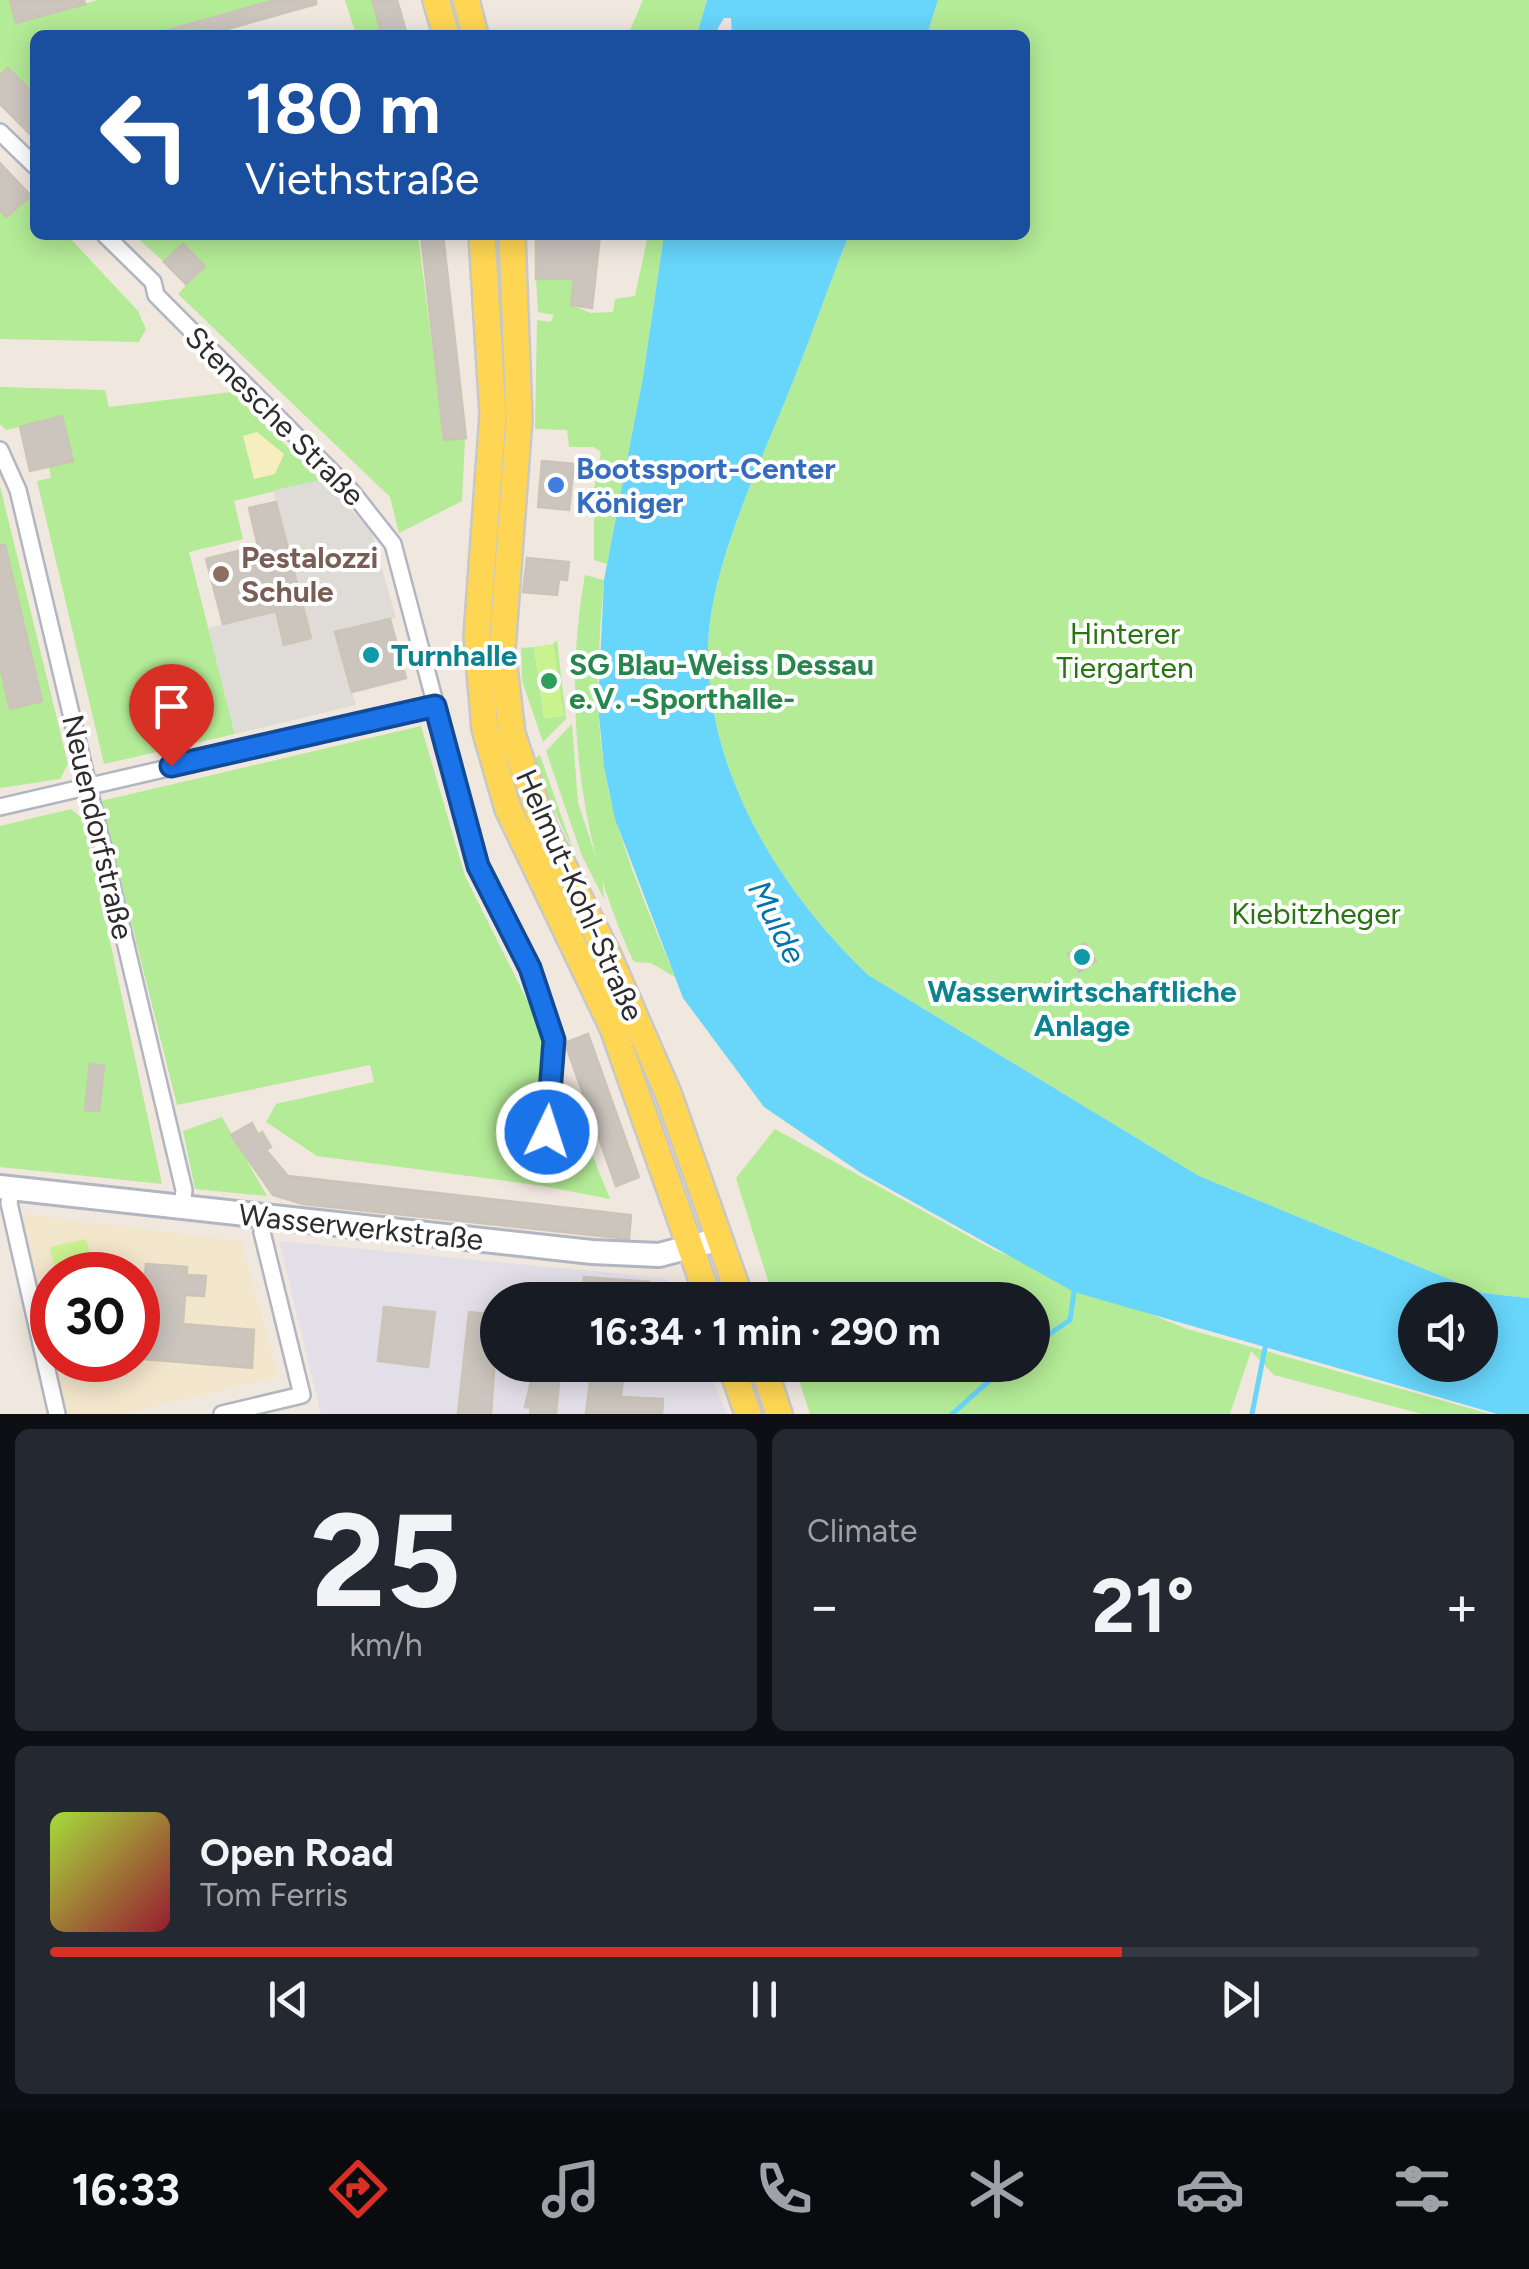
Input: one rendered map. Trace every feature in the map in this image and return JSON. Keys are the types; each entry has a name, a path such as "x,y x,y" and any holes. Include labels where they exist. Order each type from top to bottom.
{"main road":[{"path":"436,0 445,30"},
{"path":"466,0 474,30"},
{"name":"Helmut-Kohl-Straße","path":"482,240 493,415 477,636 484,728 508,809 613,1028 703,1282"},
{"name":"Helmut-Kohl-Straße","path":"512,240 519,418 502,650 512,734 544,828 608,955 661,1077 734,1282"},
{"path":"737,1382 748,1414"},
{"path":"769,1382 780,1414"}],"street":[{"path":"0,132 30,161"},
{"name":"Stenesche Straße","path":"110,240 152,282 156,296 338,480 394,544 478,866 530,968 554,1040 547,1132"},
{"name":"Neuendorfstraße","path":"0,450 18,490 184,1190 182,1207"},
{"path":"0,808 435,706"},
{"path":"5,1188 57,1414"},
{"name":"Wasserwerkstraße","path":"5,1188 592,1252 660,1256 720,1238"},
{"path":"222,1414 302,1395 262,1232 264,1217"}],"shaded area":[{"path":"321,480 371,530 396,618 335,632 356,705 235,734 208,628 258,616 270,590 284,644 311,638 273,490"},
{"path":"15,1213 241,1241 278,1376 124,1414 63,1414 55,1382 160,1382 160,1252 30,1252 30,1276"},
{"path":"279,1241 664,1278 670,1282 480,1282 480,1382 714,1382 726,1414 321,1414"}],"green space":[{"path":"0,0 10,0 17,23 98,0 275,0 199,30 30,30 30,90 8,68 0,75"},
{"path":"345,0 372,0 381,30 354,30"},
{"path":"643,0 707,0 698,30 630,30"},
{"name":"Hinterer Tiergarten","path":"938,0 1529,0 1529,1298 1498,1295 1498,1282 1456,1282 1199,1176 868,975 806,907 779,869 736,786 711,697 708,651 717,585 739,515 847,240 1030,240 1030,30 929,30"},
{"path":"30,197 30,240 72,240 138,311 146,329 139,342 0,339 0,210 7,217"},
{"path":"140,240 419,240 444,440 465,438 462,501 399,533 390,497 178,294 204,265 183,244 164,262"},
{"path":"647,240 663,240 643,377 607,564 594,560 594,520 601,505 593,493 601,452 593,447 569,447 567,430 535,429 537,320 551,322 554,315 538,312 536,279 574,278 571,305 591,313 613,312 615,299 635,296"},
{"name":"Pestalozzi Schule","path":"0,387 105,390 109,407 232,392 321,480 234,501 243,539 189,552 235,734 104,764 37,481 51,478 49,467 62,417 6,430 0,424"},
{"path":"0,486 68,764 60,779 0,788"},
{"path":"585,575 604,580 598,696 609,792 634,873 675,977 651,963 634,962 615,918 588,822 580,773 575,672"},
{"path":"557,640 566,719 543,742 522,681 521,648 534,647 544,718 563,716 553,644"},
{"name":"SG Blau-Weiss Dessau e.V. -Sporthalle-","path":"553,644 564,716 544,718 534,647"},
{"path":"572,724 578,803 602,875 604,899 582,856 546,751"},
{"path":"421,726 465,876 542,1030 610,1199 543,1186 317,1156 266,1122 276,1104 374,1082 370,1065 177,1105 101,801"},
{"path":"540,755 576,858 532,760"},
{"path":"71,809 84,820 162,1184 0,1167 0,826"},
{"path":"222,1117 267,1196 195,1189 183,1131"},
{"path":"775,1129 992,1249 1187,1329 1490,1414 1422,1414 1274,1375 1251,1351 1230,1414 810,1414 800,1382 1050,1382 1050,1282 768,1282 736,1178"},
{"path":"86,1239 89,1252 51,1252 50,1247"}],"sand":[{"path":"257,432 284,454 275,474 254,479 243,436"}],"water":[{"path":"707,0 938,0 929,30 732,30 731,18 724,18 717,30 698,30"},
{"name":"Mulde","path":"663,240 847,240 739,515 710,619 711,697 721,742 755,828 806,907 868,975 1199,1176 1456,1282 1398,1282 1398,1382 1498,1382 1498,1295 1529,1298 1529,1414 1497,1414 1074,1292 861,1173 764,1107 683,998 615,819 604,767 598,706 604,580 643,377"}],"building":[{"path":"10,0 84,0 85,4 16,23"},
{"path":"275,0 316,0 316,4 224,30 169,30"},
{"path":"372,0 397,0 406,30 381,30"},
{"path":"8,68 30,90 30,134 0,104 0,75"},
{"path":"0,163 30,197 6,217 0,210"},
{"path":"422,240 444,240 466,438 444,440"},
{"path":"536,240 599,240 592,308 571,305 574,279 536,279"},
{"path":"183,244 205,266 186,284 164,262"},
{"path":"62,416 73,461 30,471 20,427"},
{"name":"Bootssport-Center Königer","path":"542,461 574,464 569,510 538,507"},
{"path":"276,502 311,638 284,645 276,611 223,624 206,559 258,546 249,508"},
{"path":"0,545 5,545 42,701 10,709 0,666"},
{"path":"527,558 569,562 567,580 559,579 557,595 523,592"},
{"name":"Turnhalle","path":"390,619 406,678 352,692 335,632"},
{"name":"Wasserwirtschaftliche Anlage","path":"1085,943 1096,961 1079,972 1068,954"},
{"path":"588,1034 639,1177 616,1186 565,1043"},
{"path":"90,1064 104,1066 99,1111 85,1110"},
{"path":"252,1123 271,1147 266,1150 288,1176 631,1215 629,1239 303,1204 273,1195 231,1135"},
{"path":"160,1265 187,1267 187,1275 206,1276 204,1296 185,1295 183,1324 254,1330 252,1368 160,1360"},
{"path":"584,1277 649,1282 584,1282"},
{"path":"384,1307 435,1312 428,1367 378,1361"},
{"path":"469,1312 480,1313 480,1382 493,1382 491,1414 458,1414"},
{"path":"531,1382 559,1382 556,1414 530,1414 531,1408 525,1407"},
{"path":"590,1382 623,1382 621,1397 663,1399 662,1414 586,1414"}],"waterway":[{"path":"1050,1334 1070,1320 1074,1292"},
{"path":"1252,1414 1266,1343"},
{"path":"952,1414 988,1382"}],"place":[{"name":"Bootssport-Center Königer","path":"556,485"},
{"name":"Pestalozzi Schule","path":"221,574"},
{"name":"Turnhalle","path":"371,655"},
{"name":"SG Blau-Weiss Dessau e.V. -Sporthalle-","path":"549,681"},
{"name":"Wasserwirtschaftliche Anlage","path":"1082,957"}],"route":[{"path":"171,766 435,706 478,866 530,968 554,1040 547,1132"}],"park label":[{"name":"Kiebitzheger","path":"1316,913"}]}
